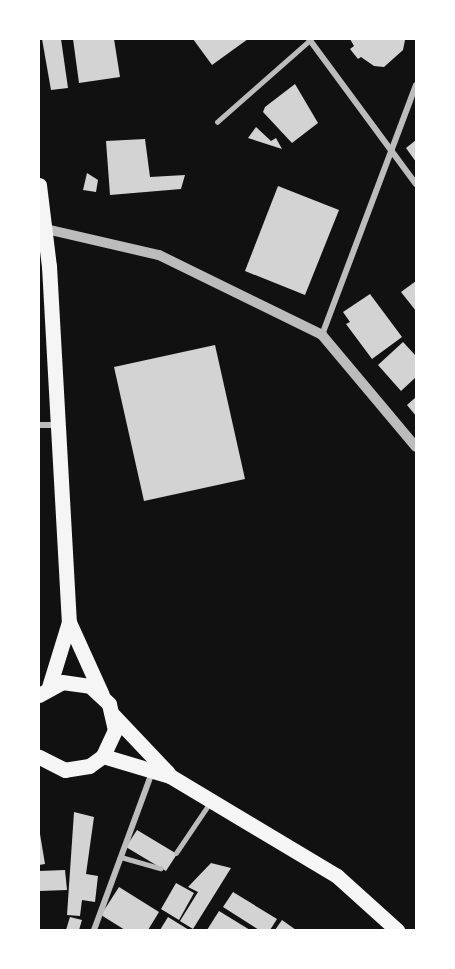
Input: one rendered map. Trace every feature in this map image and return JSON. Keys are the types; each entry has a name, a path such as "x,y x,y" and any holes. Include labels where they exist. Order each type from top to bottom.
{"main road":[{"path":"39,185 46,229 44,266 57,425 69,622 113,715 170,776"},
{"path":"44,691 69,622"},
{"path":"44,691 76,682 102,694"},
{"path":"39,757 57,768 74,770 103,756 113,737 113,715"},
{"path":"103,756 170,776 337,876 397,930"}],"street":[{"path":"309,40 416,184"},
{"path":"322,335 416,85"},
{"path":"46,229 159,255 322,335 416,447"},
{"path":"39,425 57,425"},
{"path":"94,930 153,770"}],"lane":[{"path":"217,122 309,40"},
{"path":"176,853 211,802"},
{"path":"121,857 160,868"}],"building":[{"path":"42,39 61,39 68,88 51,90"},
{"path":"73,39 114,39 120,77 79,83"},
{"path":"193,39 248,39 212,65"},
{"path":"350,39 405,40 403,50 384,67 374,66 361,57 358,59 350,49 354,46"},
{"path":"295,84 318,123 292,143 263,112 265,107"},
{"path":"256,127 271,141 276,138 282,149 248,138"},
{"path":"145,139 150,177 185,175 181,189 110,195 106,141"},
{"path":"416,140 416,162 406,148"},
{"path":"87,173 98,180 96,192 83,190"},
{"path":"278,186 339,210 305,295 245,271"},
{"path":"416,281 416,311 401,292"},
{"path":"370,294 402,337 372,359 346,324 350,322 343,312"},
{"path":"403,342 416,356 416,377 401,391 378,365"},
{"path":"215,345 245,479 144,501 114,367"},
{"path":"416,397 416,416 407,405"},
{"path":"74,812 94,817 86,874 98,876 95,902 82,900 80,916 67,915"},
{"path":"39,828 45,864 39,865"},
{"path":"137,830 177,854 166,871 126,847"},
{"path":"211,863 231,868 193,929 180,921 198,892 188,887"},
{"path":"65,870 67,890 39,891 39,871"},
{"path":"176,883 194,893 179,920 161,909"},
{"path":"119,887 159,912 148,930 125,930 101,915"},
{"path":"233,892 277,919 270,930 259,930 223,907"},
{"path":"219,911 250,930 207,930"},
{"path":"70,917 82,920 79,930 66,930"},
{"path":"168,917 189,930 160,930"},
{"path":"282,920 296,930 275,930"}]}
